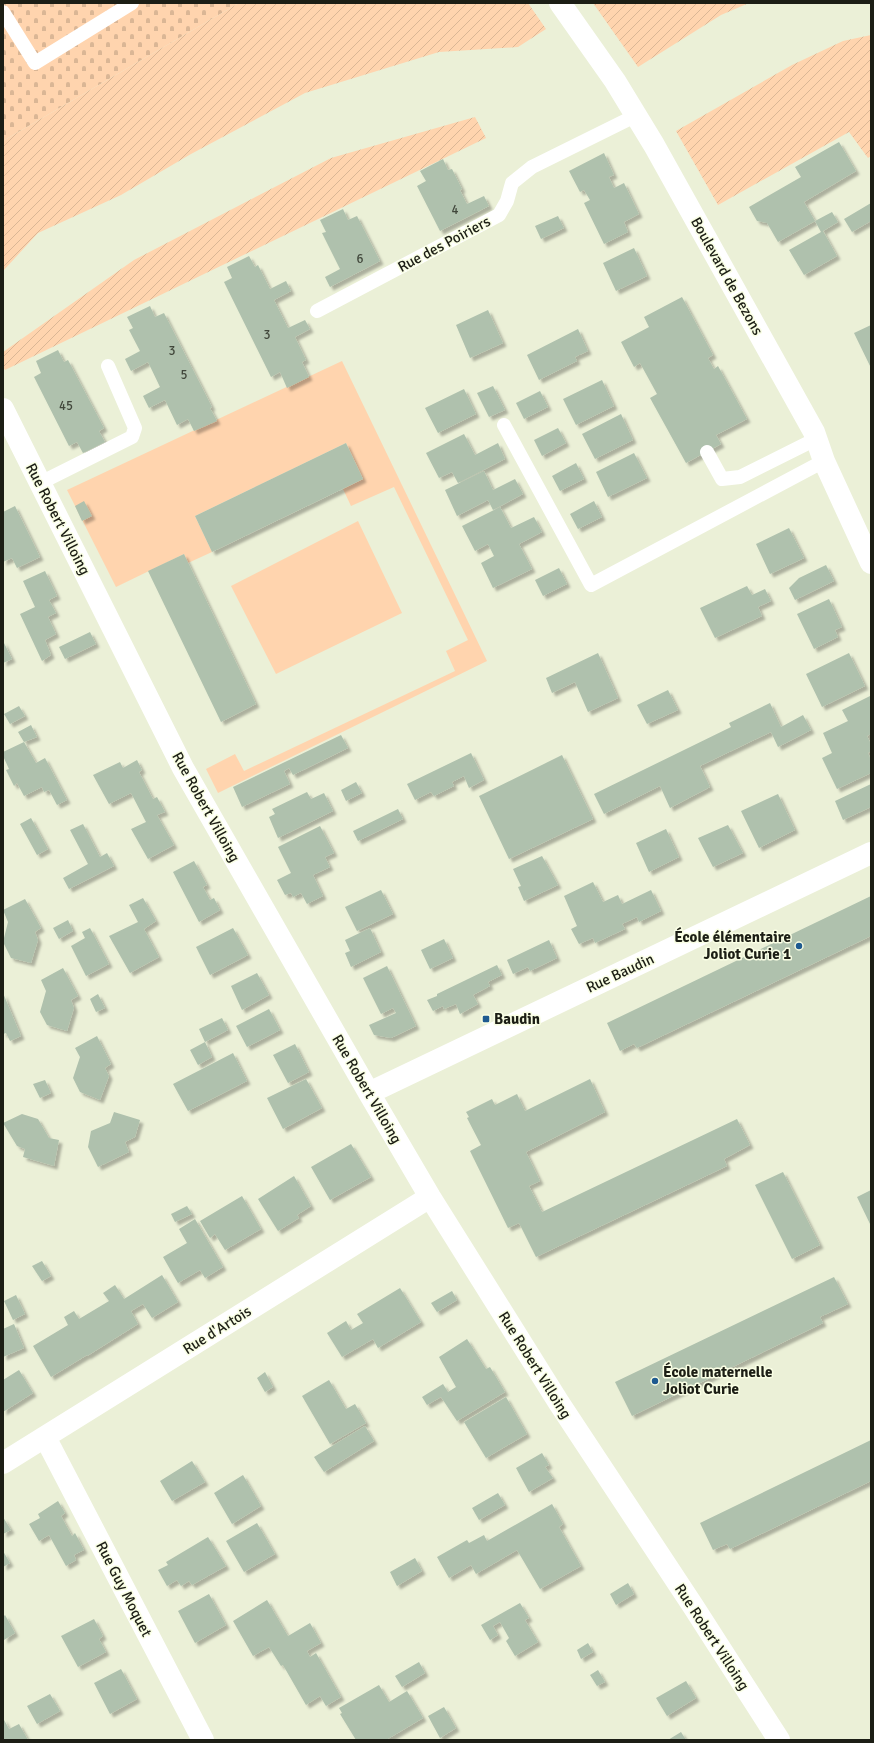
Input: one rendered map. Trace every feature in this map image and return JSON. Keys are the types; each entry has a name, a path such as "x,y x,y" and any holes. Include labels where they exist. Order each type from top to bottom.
{"street":[{"name":"Boulevard de Bezons","path":"560,3 637,115 816,439 824,461 868,550"},
{"name":"Rue Robert Villoing","path":"3,409 183,768 369,1093 430,1197 559,1403 779,1740"},
{"name":"Rue Baudin","path":"369,1093 871,853"},
{"name":"Rue d'Artois","path":"3,1463 430,1197"},
{"name":"Rue Guy Moquet","path":"45,1437 203,1740"}],"lane":[{"path":"3,12 35,63 132,3"},
{"name":"Rue des Poiriers","path":"317,311 499,215 507,202 512,183 532,167 637,115"},
{"path":"40,483 132,437 135,428 108,366"},
{"path":"504,424 591,585 824,461"},
{"path":"707,452 722,479 740,477 816,439"}],"green space":[{"path":"3,3 239,3 3,141"},
{"path":"239,3 528,3 546,29 518,47 439,52 305,93 191,154 121,195 38,233 3,271 3,141"},
{"path":"593,3 749,3 721,15 638,67"},
{"path":"871,35 871,156 868,158 849,132 718,205 676,131 792,65 843,41"},
{"path":"475,117 486,138 5,370 3,367 3,352 134,260 331,158"},
{"path":"342,361 487,661 218,793 206,769 235,754 244,771 455,671 446,651 468,640 394,487 351,506 343,489 363,479 346,443 195,516 212,552 188,563 184,554 116,587 67,490"},
{"path":"358,521 402,613 276,674 231,586"}],"building":[{"path":"839,142 856,171 804,202 815,221 778,242 767,223 757,221 749,207 801,177 795,167"},
{"path":"604,153 614,175 609,177 614,188 624,183 639,214 624,222 628,232 604,244 584,203 590,200 584,190 580,192 569,171"},
{"path":"443,159 448,170 452,169 462,189 460,190 467,204 484,196 489,206 440,231 417,186 426,181 420,171"},
{"path":"871,203 871,221 852,232 844,219"},
{"path":"343,209 348,220 357,216 380,261 330,287 325,277 340,269 322,233 326,232 320,220"},
{"path":"832,212 838,222 823,231 837,256 804,275 789,250 821,232 815,221"},
{"path":"558,216 564,228 541,239 535,226"},
{"path":"634,248 647,276 616,291 603,263"},
{"path":"249,256 255,267 258,265 270,289 286,281 291,291 274,300 288,328 305,320 310,329 295,337 306,360 302,362 309,377 287,388 280,372 271,377 224,282 232,278 227,267"},
{"path":"682,297 713,355 708,358 714,369 718,366 747,419 716,435 721,444 686,463 650,398 657,394 640,363 634,367 621,342 649,327 644,317"},
{"path":"150,306 155,317 164,313 212,407 210,408 217,421 194,431 188,419 177,425 165,400 149,408 143,396 160,387 148,362 131,371 125,359 140,351 129,330 133,328 127,317"},
{"path":"488,310 503,343 470,358 456,325"},
{"path":"871,325 871,368 854,333"},
{"path":"578,329 588,351 575,357 577,361 539,380 527,355"},
{"path":"58,350 64,362 68,360 104,428 99,431 105,442 83,453 77,442 69,446 34,377 41,373 36,361"},
{"path":"602,380 614,406 576,425 563,399"},
{"path":"493,386 505,410 489,417 477,393"},
{"path":"464,389 476,414 438,433 425,408"},
{"path":"540,391 548,407 524,419 516,403"},
{"path":"621,414 633,440 595,459 582,434"},
{"path":"558,428 566,443 542,456 534,440"},
{"path":"464,434 475,455 498,443 505,459 458,483 452,472 439,478 426,453"},
{"path":"346,443 363,479 212,552 195,516"},
{"path":"634,453 647,478 608,497 596,472"},
{"path":"576,463 584,479 560,491 552,476"},
{"path":"484,471 493,490 515,479 523,494 493,510 488,500 457,516 445,490"},
{"path":"84,501 92,516 82,521 75,506"},
{"path":"594,501 602,517 578,529 570,514"},
{"path":"15,506 40,557 17,568 12,558 3,562 3,512"},
{"path":"500,507 511,528 534,517 542,532 519,544 532,569 493,588 481,563 494,556 488,544 475,551 462,526"},
{"path":"789,528 804,558 770,574 756,544"},
{"path":"184,554 256,704 221,722 148,571"},
{"path":"826,565 834,581 795,600 789,588 799,578"},
{"path":"559,568 567,584 543,596 535,580"},
{"path":"45,571 57,596 49,600 56,613 48,617 56,634 45,640 51,655 42,661 20,614 35,607 23,581"},
{"path":"747,586 752,595 765,589 771,601 758,607 762,616 715,638 700,608"},
{"path":"829,599 842,627 835,630 838,637 814,649 797,614"},
{"path":"90,632 96,644 65,659 59,647"},
{"path":"3,641 12,659 3,663"},
{"path":"598,653 618,698 588,712 575,682 552,693 546,678"},
{"path":"849,653 865,686 822,707 806,674"},
{"path":"668,690 678,710 647,724 637,705"},
{"path":"870,696 871,734 867,736 871,744 871,751 868,753 871,760 871,773 837,789 822,758 832,753 823,733 848,721 842,710"},
{"path":"770,703 781,727 803,715 811,730 778,747 771,732 700,766 710,787 670,808 660,786 604,814 594,794 731,727 729,723"},
{"path":"19,706 25,716 10,724 4,714"},
{"path":"31,725 37,737 24,742 18,732"},
{"path":"341,735 348,748 293,775 289,768 284,771 290,784 242,807 233,787"},
{"path":"24,742 36,763 45,758 67,800 57,805 49,790 44,792 42,787 24,796 17,783 14,786 6,770 9,769 3,756 3,752"},
{"path":"471,753 484,780 469,788 464,776 452,782 454,786 434,796 431,792 415,800 407,784"},
{"path":"562,755 593,819 509,859 479,796"},
{"path":"137,760 142,770 139,772 153,799 157,797 165,812 157,815 174,845 148,859 131,829 146,822 131,793 109,804 93,775 120,762 123,768"},
{"path":"356,782 362,793 346,801 341,790"},
{"path":"871,784 871,807 843,820 835,801"},
{"path":"307,792 311,799 324,793 333,811 278,838 269,817 275,814 272,809"},
{"path":"778,794 795,830 759,848 741,811"},
{"path":"398,809 403,819 358,841 353,831"},
{"path":"31,818 48,849 37,855 20,824"},
{"path":"83,824 100,857 107,853 114,866 69,889 63,878 88,864 70,830"},
{"path":"728,825 743,853 713,867 698,838"},
{"path":"320,826 334,853 325,857 330,867 313,875 323,896 307,904 301,893 293,897 291,893 285,895 277,880 291,873 278,847"},
{"path":"666,829 679,857 649,872 636,843"},
{"path":"542,856 558,885 524,901 518,887 521,886 513,869"},
{"path":"194,861 207,885 203,887 210,900 214,898 220,910 199,922 173,872"},
{"path":"593,882 603,902 618,895 622,904 651,890 661,911 639,922 637,917 622,924 625,929 595,943 593,938 579,944 571,929 577,926 564,896"},
{"path":"381,890 393,914 357,931 345,907"},
{"path":"871,896 871,936 637,1048 634,1044 620,1051 607,1023"},
{"path":"143,898 156,921 144,929 159,957 130,973 109,936 138,922 129,905"},
{"path":"25,899 41,928 35,932 38,940 31,963 11,958 3,942 8,922 3,910"},
{"path":"68,920 73,931 59,939 53,928"},
{"path":"90,928 109,964 86,976 71,946 85,938 82,932"},
{"path":"233,928 248,955 210,975 196,947"},
{"path":"370,928 381,952 351,967 345,953 350,951 345,940"},
{"path":"444,939 453,958 430,969 421,950"},
{"path":"549,940 557,958 530,971 528,967 513,974 507,960"},
{"path":"497,965 502,975 488,982 490,986 473,995 478,1004 460,1014 456,1004 444,1009 443,1006 433,1011 427,1000"},
{"path":"387,966 416,1026 391,1038 374,1035 369,1025 396,1013 393,1008 381,1014 363,978"},
{"path":"63,968 78,996 71,1000 74,1008 67,1031 47,1025 40,1012 46,991 41,980"},
{"path":"257,973 269,995 242,1010 231,986"},
{"path":"3,993 21,1036 10,1041 6,1033 3,1034"},
{"path":"98,994 105,1008 96,1012 90,999"},
{"path":"269,1009 280,1030 247,1047 236,1026"},
{"path":"222,1018 228,1030 205,1042 199,1029"},
{"path":"97,1036 111,1064 105,1068 109,1076 100,1100 80,1092 73,1078 80,1057 75,1048"},
{"path":"205,1042 212,1057 198,1065 190,1050"},
{"path":"295,1044 309,1072 288,1083 273,1055"},
{"path":"233,1053 247,1081 188,1111 173,1084"},
{"path":"306,1079 322,1108 283,1129 267,1098"},
{"path":"590,1079 605,1112 526,1152 540,1181 529,1186 542,1212 737,1119 750,1145 724,1159 727,1166 536,1257 519,1223 508,1228 470,1151 481,1145 467,1118 469,1117 466,1112 492,1099 495,1105 517,1094 525,1111"},
{"path":"45,1080 51,1093 40,1098 33,1084"},
{"path":"114,1112 140,1120 135,1137 125,1142 129,1152 98,1167 88,1147 91,1131 110,1123"},
{"path":"22,1114 38,1119 49,1138 59,1140 54,1166 23,1157 25,1149 17,1146 3,1123"},
{"path":"351,1144 371,1177 330,1200 311,1167"},
{"path":"783,1172 820,1245 792,1259 755,1185"},
{"path":"294,1176 311,1206 297,1215 299,1218 278,1231 258,1199"},
{"path":"871,1190 871,1226 857,1197"},
{"path":"242,1196 261,1229 225,1250 215,1234 210,1238 200,1221"},
{"path":"187,1206 192,1214 175,1222 171,1214"},
{"path":"195,1219 223,1267 205,1278 200,1270 178,1283 163,1257 187,1243 179,1229"},
{"path":"42,1261 51,1276 42,1281 32,1266"},
{"path":"162,1275 178,1302 152,1318 143,1304 131,1311 138,1324 51,1377 33,1346 68,1325 64,1317 74,1311 79,1319 109,1301 103,1293 115,1285 124,1299"},
{"path":"834,1277 848,1304 820,1317 823,1323 632,1416 615,1382"},
{"path":"400,1288 421,1322 378,1348 373,1339 342,1357 327,1333 346,1321 351,1330 363,1323 357,1314"},
{"path":"452,1291 457,1300 437,1312 431,1303"},
{"path":"16,1295 25,1314 13,1320 4,1301"},
{"path":"14,1324 24,1348 3,1357 3,1329"},
{"path":"467,1339 486,1369 490,1367 505,1392 457,1421 441,1397 427,1405 422,1397 443,1384 448,1392 456,1387 439,1357"},
{"path":"19,1370 33,1393 3,1412 3,1380"},
{"path":"265,1372 273,1387 265,1392 257,1378"},
{"path":"329,1380 346,1409 355,1404 366,1423 330,1444 302,1396"},
{"path":"506,1397 527,1434 486,1458 464,1422"},
{"path":"365,1426 374,1441 324,1472 314,1457"},
{"path":"871,1440 871,1481 730,1549 727,1544 713,1550 700,1523"},
{"path":"542,1453 549,1465 545,1467 553,1478 529,1492 516,1468"},
{"path":"192,1461 205,1482 172,1501 160,1481"},
{"path":"243,1475 261,1506 232,1524 214,1493"},
{"path":"498,1493 505,1505 479,1520 472,1508"},
{"path":"58,1501 65,1513 61,1516 72,1536 75,1533 84,1550 74,1555 76,1560 66,1566 49,1535 39,1541 29,1524 40,1518 38,1514"},
{"path":"552,1504 563,1524 559,1527 581,1566 540,1589 517,1550 476,1574 471,1565 449,1578 437,1557 467,1540 469,1543 484,1535 487,1541"},
{"path":"3,1517 11,1530 3,1534"},
{"path":"257,1523 275,1554 244,1572 226,1541"},
{"path":"208,1537 226,1566 192,1585 189,1581 181,1586 177,1580 167,1586 158,1570 168,1565 166,1562"},
{"path":"3,1551 10,1563 3,1567"},
{"path":"415,1558 422,1571 397,1586 390,1572"},
{"path":"628,1583 634,1594 616,1605 610,1594"},
{"path":"209,1594 226,1625 195,1643 178,1611"},
{"path":"267,1600 288,1636 310,1623 321,1643 307,1651 310,1657 316,1653 341,1697 326,1706 320,1696 306,1705 283,1665 281,1666 269,1647 253,1656 233,1621"},
{"path":"520,1603 529,1618 525,1620 538,1642 515,1656 506,1641 509,1638 500,1622 493,1626 498,1635 490,1640 481,1625"},
{"path":"5,1615 15,1633 4,1640 3,1617"},
{"path":"94,1619 103,1636 99,1639 106,1652 78,1667 61,1636"},
{"path":"588,1643 593,1652 581,1659 577,1650"},
{"path":"419,1662 425,1673 402,1687 395,1676"},
{"path":"121,1669 137,1699 110,1714 94,1683"},
{"path":"598,1670 605,1682 597,1686 590,1675"},
{"path":"686,1681 696,1698 667,1716 656,1698"},
{"path":"379,1685 389,1702 407,1691 423,1718 386,1740 356,1740 340,1714 342,1713 339,1708"},
{"path":"50,1694 60,1711 37,1724 27,1706"},
{"path":"444,1707 456,1728 440,1738 428,1716"},
{"path":"3,1718 9,1729 19,1724 28,1740 3,1740"},
{"path":"681,1732 686,1740 668,1740"}],"place":[{"name":"École élémentaire Joliot Curie 1","path":"799,946"},
{"name":"Baudin","path":"486,1019"},
{"name":"École maternelle Joliot Curie","path":"655,1381"}]}
